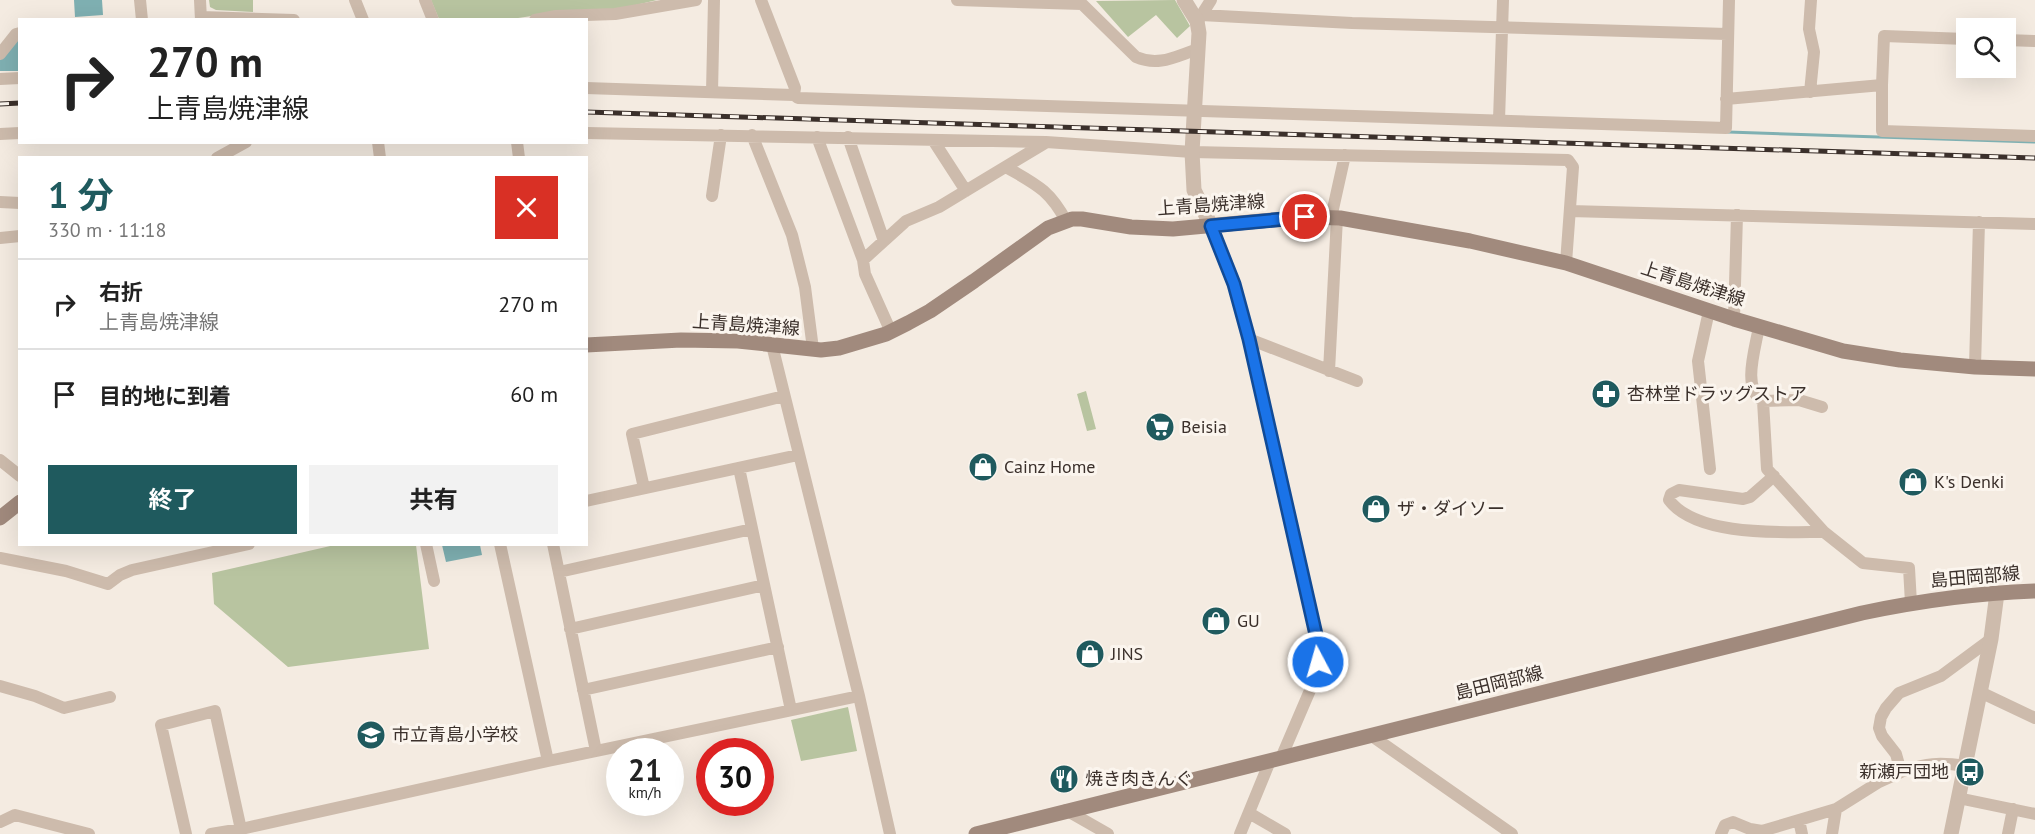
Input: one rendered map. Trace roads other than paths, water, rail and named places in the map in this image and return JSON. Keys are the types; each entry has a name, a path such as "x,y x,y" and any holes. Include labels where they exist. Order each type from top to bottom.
{"main road":[{"name":"上青島焼津線","path":"588,345 681,340 738,341 813,349 839,348 891,332 930,311 1048,228 1066,221 1082,219 1144,228 1173,229 1305,217 1334,218 1470,241 1566,263 1734,319 1843,351 1900,360 1975,367 2035,369"},
{"path":"0,518 18,504"},
{"name":"島田岡部線","path":"976,834 1809,626 1911,603 1973,594 2035,591"}],"street":[{"path":"140,0 142,18"},
{"path":"200,0 201,18"},
{"path":"355,0 362,18"},
{"path":"425,0 432,18"},
{"path":"545,18 615,14 696,0"},
{"path":"712,92 714,0"},
{"path":"761,0 795,88 794,95"},
{"path":"957,0 1082,4 1136,57 1147,62 1157,63 1198,49"},
{"path":"1184,0 1199,18 1727,34"},
{"path":"1212,0 1199,18 1196,111 1192,152 1194,190 1234,284 1249,339 1317,639 1318,662 1314,681 1240,834"},
{"path":"1499,120 1503,0"},
{"path":"588,88 794,95 798,98 1726,128 1729,0"},
{"path":"1810,92 1814,52 1809,29 1811,0"},
{"path":"0,54 18,34"},
{"path":"1956,39 1884,36 1882,131 2035,136"},
{"path":"2016,40 2035,41"},
{"path":"0,79 18,78"},
{"path":"1726,99 1882,85"},
{"path":"0,134 18,133"},
{"path":"588,133 1046,142 1192,152 1568,160 1573,167 1566,263"},
{"path":"712,196 721,135"},
{"path":"752,135 792,235 806,287 813,349"},
{"path":"817,137 863,260 865,274 891,332"},
{"path":"848,137 885,241"},
{"path":"933,140 966,191"},
{"path":"863,260 906,221 939,207 1046,142"},
{"path":"221,156 242,144"},
{"path":"1329,371 1334,218 1345,155"},
{"path":"1006,167 1045,190 1056,203 1066,221"},
{"path":"0,202 18,203"},
{"path":"1570,211 2035,224"},
{"path":"1734,319 1737,215"},
{"path":"1975,367 1979,222"},
{"path":"0,238 18,236"},
{"path":"1709,311 1698,361 1710,469"},
{"path":"1759,326 1750,380 1757,397 1763,401 1799,400 1822,407"},
{"path":"1249,339 1357,381"},
{"path":"772,345 859,696 890,834"},
{"path":"644,488 632,434 784,396"},
{"path":"1763,401 1767,469 1824,532 1863,563 1909,568 1911,603"},
{"path":"588,501 798,455"},
{"path":"0,460 18,474"},
{"path":"739,468 791,710"},
{"path":"1774,476 1750,497 1743,499 1679,490 1671,494 1670,500 1681,512 1706,524 1741,530 1824,532"},
{"path":"559,572 752,529"},
{"path":"0,558 66,571 108,584 120,574 132,570 240,546"},
{"path":"426,546 434,581"},
{"path":"500,546 548,761"},
{"path":"553,546 596,751"},
{"path":"570,629 764,585"},
{"path":"1951,834 1991,639 1997,593"},
{"path":"1901,772 1896,754 1882,736 1879,728 1886,708 1899,693 1941,676 1991,639"},
{"path":"584,690 778,647"},
{"path":"0,686 64,708 110,697"},
{"path":"1980,692 2035,718"},
{"path":"211,834 241,832 548,761 859,696"},
{"path":"186,834 161,725 215,711 241,832"},
{"path":"1372,735 1512,834"},
{"path":"1721,834 1725,825 1732,822 1762,831 1836,809 1879,782 1921,765 1944,763 1965,766"},
{"path":"1958,798 2035,814"},
{"path":"1832,834 1836,809"},
{"path":"2008,834 2013,809"},
{"path":"1066,810 1108,834"},
{"path":"1249,813 1285,834"},
{"path":"0,822 15,815 85,834"},
{"path":"1799,820 1802,834"},
{"path":"1739,824 1751,834"}],"water":[{"path":"74,0 102,0 103,15 75,17"},
{"path":"18,38 18,71 0,71 0,60"},
{"path":"442,546 480,546 482,555 446,562"}],"waterway":[{"path":"1728,132 2035,142"}],"railway":[{"path":"0,104 18,103"},
{"path":"588,112 2035,158"}],"place":[{"name":"杏林堂ドラッグストア","path":"1606,394"},
{"name":"Beisia","path":"1160,427"},
{"name":"Cainz Home","path":"983,467"},
{"name":"K's Denki","path":"1913,482"},
{"name":"ザ・ダイソー","path":"1376,509"},
{"name":"GU","path":"1216,621"},
{"name":"JINS","path":"1090,654"},
{"name":"市立青島小学校","path":"371,735"},
{"name":"新瀬戸団地","path":"1970,772"},
{"name":"焼き肉きんぐ","path":"1064,779"}]}
